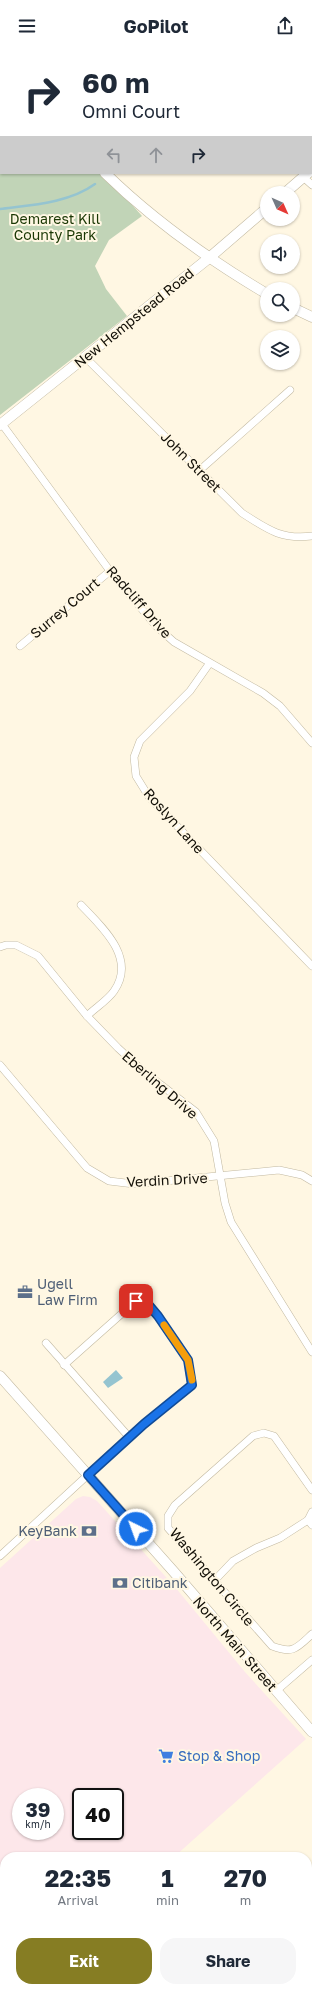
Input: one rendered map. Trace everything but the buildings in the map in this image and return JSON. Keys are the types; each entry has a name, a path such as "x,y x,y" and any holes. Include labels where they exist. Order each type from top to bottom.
{"street":[{"path":"106,174 155,219 209,258 260,290"},
{"path":"293,186 307,174"},
{"path":"309,174 312,185"},
{"name":"New Hempstead Road","path":"1,424 209,258 260,214"},
{"path":"300,311 312,317"},
{"name":"John Street","path":"85,357 242,513 270,531 295,538 312,536"},
{"path":"200,470 290,390"},
{"name":"Radcliff Drive","path":"1,424 110,570 156,626 174,642 209,664 263,693 280,706 312,743"},
{"name":"Surrey Court","path":"20,646 110,570"},
{"name":"Roslyn Lane","path":"209,664 190,691 140,741 134,757 136,776 149,797 312,965"},
{"path":"81,905 112,937 120,956 121,977 114,992 87,1016"},
{"name":"Eberling Drive","path":"0,948 6,945 16,945 38,956 87,1016 143,1072 196,1112 214,1142 219,1177 230,1222 312,1352"},
{"name":"Verdin Drive","path":"0,1064 86,1168 109,1181 134,1184 219,1177 279,1170 302,1175 312,1182"},
{"path":"0,1556 129,1437 192,1385 188,1360 158,1316 147,1303 136,1301 64,1365"},
{"path":"46,1343 129,1437"},
{"name":"North Main Street","path":"0,1376 174,1572 312,1732"},
{"name":"Washington Circle","path":"312,1490 274,1436 264,1433 253,1436 175,1505 168,1516 168,1528 272,1646 286,1651 297,1648 312,1634"},
{"path":"214,1582 233,1561 256,1548 280,1538 310,1522 312,1512"},
{"path":"276,1692 312,1660"}],"shaded area":[{"path":"83,1496 90,1497 97,1501 175,1587 245,1672 306,1739 180,1852 0,1852 0,1568 76,1499"}],"green space":[{"name":"Demarest Kill County Park","path":"0,174 105,174 142,216 109,240 95,266 106,289 127,316 0,415"}],"water":[{"path":"116,1370 123,1378 108,1388 103,1382"}],"waterway":[{"path":"0,209 62,199 74,195 95,184"}],"slow traffic":[{"path":"164,1325 188,1360 192,1373 192,1380"}],"place":[{"name":"Ugell Law Firm","path":"25,1292"},
{"name":"KeyBank","path":"89,1531"},
{"name":"Citibank","path":"120,1583"},
{"name":"Stop & Shop","path":"166,1756"}],"route":[{"path":"136,1301 147,1303 158,1316 188,1360 192,1373 192,1385 144,1424 88,1475 136,1529"}]}
